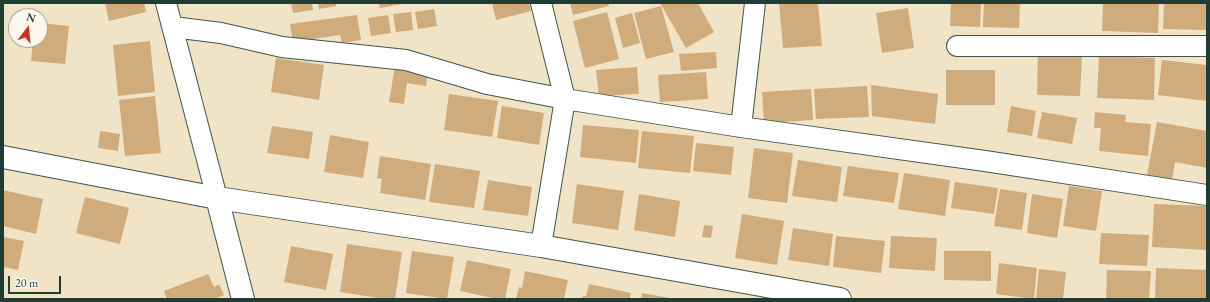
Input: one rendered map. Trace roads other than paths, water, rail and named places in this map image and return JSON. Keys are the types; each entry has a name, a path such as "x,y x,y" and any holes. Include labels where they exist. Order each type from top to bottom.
{"main road":[{"path":"3,157 217,198 541,246 828,298"},
{"path":"217,198 243,299"}],"street":[{"path":"166,3 217,198"},
{"path":"541,3 565,99 541,246"},
{"path":"741,127 755,3"},
{"path":"173,27 221,32 282,47 406,60 487,84 565,99 741,127 993,162 1207,194"},
{"path":"957,46 1207,46"}]}
